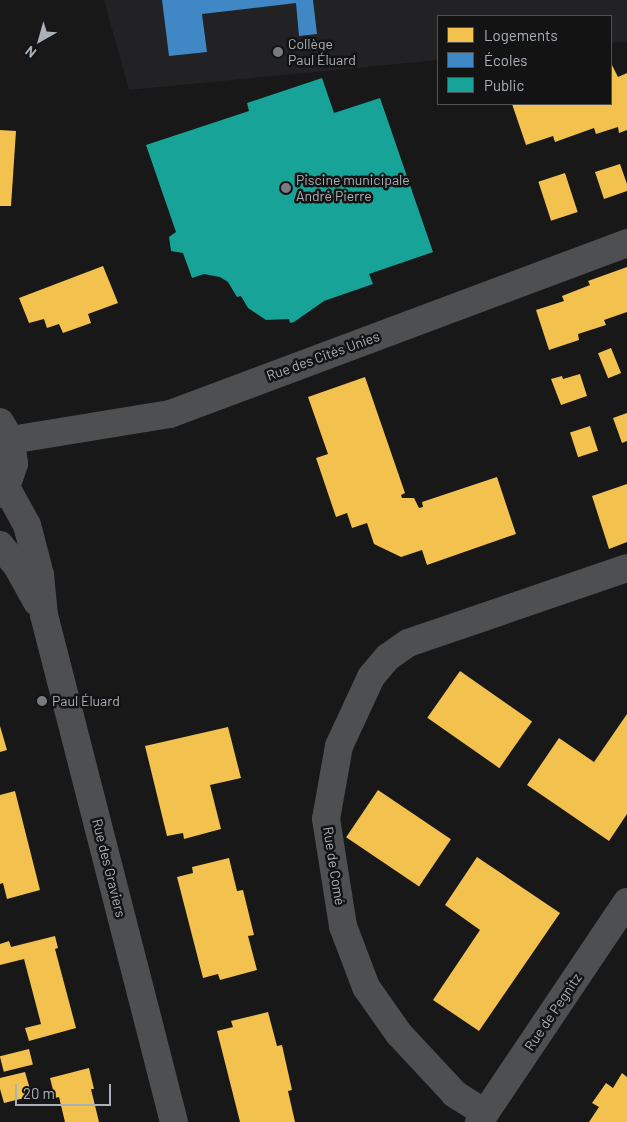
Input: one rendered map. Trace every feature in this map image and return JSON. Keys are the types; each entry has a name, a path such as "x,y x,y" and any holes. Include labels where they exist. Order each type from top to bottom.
{"street":[{"name":"Rue des Cités Unies","path":"6,431 170,414 627,243"},
{"path":"3,491 14,464 6,431"},
{"name":"Rue des Graviers","path":"3,491 27,525 40,575 44,615 174,1122"},
{"name":"Rue des Graviers","path":"0,545 17,566 44,615"},
{"name":"Rue de Comé","path":"482,1118 455,1094 399,1034 366,987 343,926 326,819 339,746 370,678 388,658 408,643 627,568"},
{"name":"Rue de Pegnitz","path":"482,1118 627,902"}],"shaded area":[{"name":"Collège Paul Éluard","path":"104,0 627,0 627,42 612,43 612,15 437,15 437,60 129,90"}],"building: Logements":[{"path":"612,65 618,77 627,73 627,130 619,133 618,127 596,134 594,128 555,142 553,136 526,145 512,105 612,105"},
{"path":"0,130 16,131 11,206 0,206"},
{"path":"620,164 627,184 627,191 604,199 595,172"},
{"path":"565,173 578,212 551,221 538,182"},
{"path":"103,266 118,303 88,314 91,323 63,333 59,324 47,328 44,319 29,323 19,298"},
{"path":"627,267 627,312 604,320 606,325 578,334 579,340 549,350 536,310 564,301 562,296 590,285 588,281"},
{"path":"611,348 621,373 608,378 598,353"},
{"path":"580,374 587,396 561,405 551,379 562,376 563,379"},
{"path":"365,377 405,493 401,495 402,498 414,498 419,508 423,507 422,502 497,477 516,534 427,565 422,550 401,557 374,544 367,523 352,528 347,513 336,517 316,458 328,454 308,397"},
{"path":"627,413 627,441 622,443 613,418"},
{"path":"590,426 598,451 578,457 570,432"},
{"path":"627,484 627,542 609,549 592,496"},
{"path":"460,671 532,721 499,768 427,718"},
{"path":"627,714 627,814 609,841 527,785 559,738 594,762"},
{"path":"0,726 7,750 0,752"},
{"path":"228,727 241,778 210,785 221,829 184,839 183,833 167,836 145,746"},
{"path":"378,790 451,839 419,886 346,837"},
{"path":"15,791 40,890 7,899 3,883 0,884 0,795"},
{"path":"477,857 560,913 479,1031 433,1000 480,930 445,905"},
{"path":"229,858 237,891 243,890 254,935 248,936 257,970 220,980 218,974 203,978 177,877 193,873 192,867"},
{"path":"55,936 58,948 55,949 76,1028 29,1041 25,1028 41,1024 24,959 0,965 0,944 9,941 11,947"},
{"path":"268,1012 277,1046 282,1045 292,1090 288,1091 295,1122 240,1122 217,1031 233,1027 231,1021"},
{"path":"29,1049 33,1065 4,1072 0,1056"},
{"path":"89,1068 94,1089 91,1089 99,1122 65,1122 59,1097 55,1098 50,1078"},
{"path":"25,1072 32,1096 4,1103 0,1089 0,1078"},
{"path":"622,1073 627,1077 627,1122 589,1122 599,1107 592,1103 606,1083 613,1088"}],"building: Écoles":[{"path":"162,0 313,0 317,34 299,36 296,3 202,14 207,52 169,56"}],"building: Public":[{"name":"Piscine municipale André Pierre","path":"322,78 334,113 380,98 433,252 369,274 373,284 324,301 294,322 290,323 289,319 266,320 248,308 241,296 237,297 228,282 220,277 204,274 192,278 183,253 171,251 169,237 176,232 146,145 249,111 247,103"}],"place":[{"name":"Collège Paul Éluard","path":"278,52"},
{"name":"Piscine municipale André Pierre","path":"286,188"},
{"name":"Paul Éluard","path":"42,701"}]}
